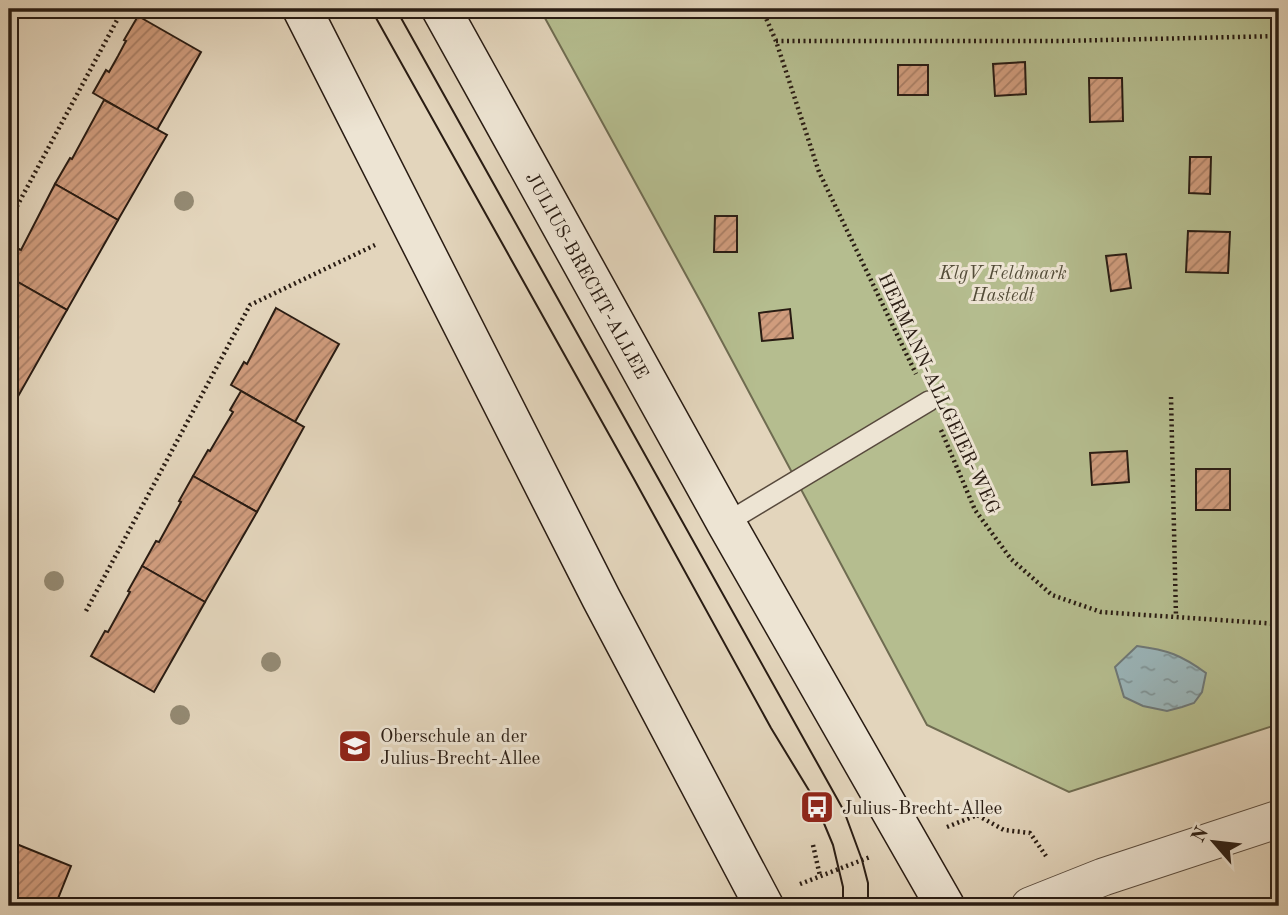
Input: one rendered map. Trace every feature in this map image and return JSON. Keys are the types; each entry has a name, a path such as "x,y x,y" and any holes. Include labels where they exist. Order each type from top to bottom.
{"main road":[{"path":"302,9 601,598 762,903"},
{"name":"JULIUS-BRECHT-ALLEE","path":"441,9 726,523 945,906"}],"street":[{"path":"1030,906 1103,877 1279,819"}],"lane":[{"path":"726,523 929,401"}],"path":[{"path":"9,221 123,9"},
{"name":"HERMANN-ALLGEIER-WEG","path":"762,9 776,41 819,172 929,401 975,510 1012,559 1052,595 1101,612 1279,624"},
{"path":"776,41 1060,41 1279,36"},
{"path":"86,611 250,305 413,226"},
{"path":"1171,397 1176,617"},
{"path":"762,903 820,876 977,815 1004,830 1030,833 1069,890"},
{"path":"813,845 820,876"}],"green space":[{"name":"KlgV Feldmark Hastedt","path":"540,9 1279,9 1279,724 1069,792 927,725 703,306"}],"water":[{"path":"1137,646 1174,654 1206,673 1202,692 1194,703 1167,711 1143,706 1124,697 1115,667"}],"building":[{"path":"138,16 201,52 157,130 93,93 106,70 109,72"},
{"path":"1025,62 1026,94 995,96 993,64"},
{"path":"898,65 928,65 928,95 898,95"},
{"path":"1089,78 1122,78 1123,121 1090,122"},
{"path":"104,100 167,135 118,220 55,184"},
{"path":"1190,157 1211,157 1210,194 1189,193"},
{"path":"55,184 118,220 67,310 9,277 9,266 19,249 21,250"},
{"path":"715,216 737,216 737,252 714,252"},
{"path":"1188,231 1230,232 1228,273 1186,272"},
{"path":"1126,254 1131,288 1111,291 1106,256"},
{"path":"9,277 67,310 16,400 9,396"},
{"path":"276,308 339,344 295,422 231,385 244,362 247,364"},
{"path":"790,309 793,338 762,341 759,313"},
{"path":"241,391 304,427 257,512 193,476 233,412 230,410"},
{"path":"1127,451 1129,482 1092,485 1090,453"},
{"path":"1196,469 1230,469 1230,510 1196,510"},
{"path":"193,476 257,512 205,602 142,566 156,541 159,542"},
{"path":"142,566 205,602 154,692 91,656 105,631 108,632"},
{"path":"9,841 71,866 55,906 9,906"}],"tram line":[{"path":"371,9 771,728 813,797 833,845 843,887 843,906"},
{"path":"396,9 844,811 868,883 868,906"}],"place":[{"name":"Oberschule an der Julius-Brecht-Allee","path":"355,746"},
{"name":"Julius-Brecht-Allee","path":"817,807"}]}
